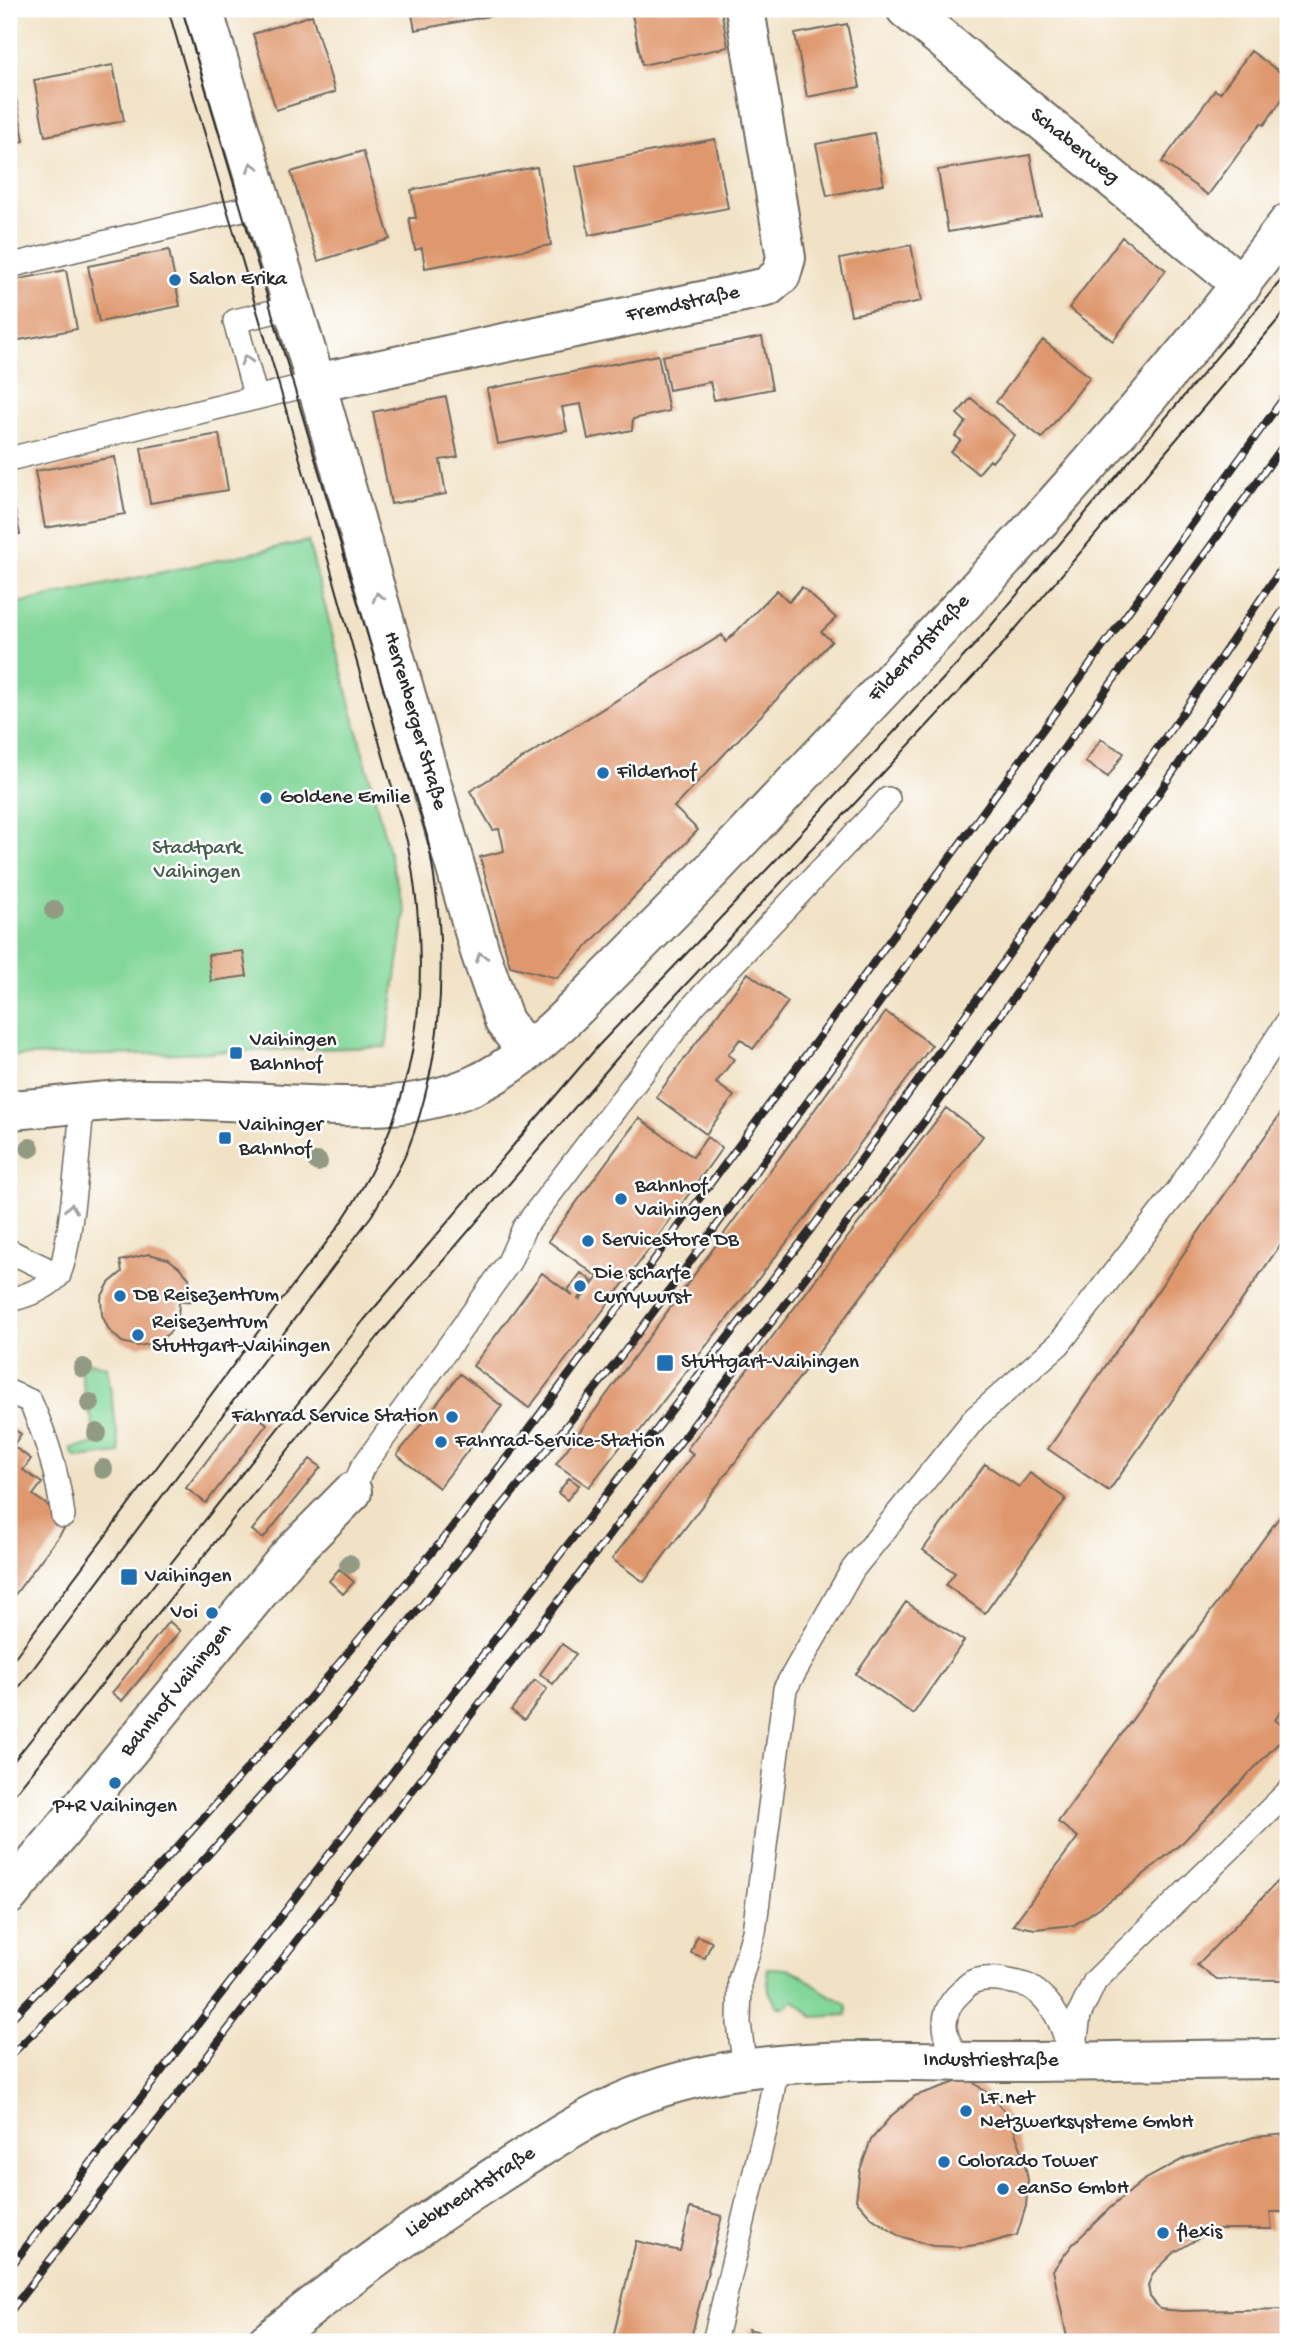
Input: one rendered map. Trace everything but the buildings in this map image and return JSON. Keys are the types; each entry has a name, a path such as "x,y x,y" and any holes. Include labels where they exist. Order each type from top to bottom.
{"street":[{"name":"Herrenberger Straße","path":"203,9 316,383 480,952 504,1021 527,1052"},
{"name":"Fremdstraße","path":"316,383 767,287 781,275 786,258 745,9"},
{"name":"Schaberweg","path":"906,9 1241,285"},
{"name":"Filderhofstraße","path":"9,1110 136,1099 351,1107 399,1106 424,1102 474,1085 527,1052 571,1013 679,905 1009,556 1136,413 1288,223"},
{"name":"Bahnhof Vaihingen","path":"9,1895 287,1558 352,1492"},
{"name":"Industriestraße","path":"694,2078 761,2068 865,2061 1288,2059"},
{"name":"Liebknechtstraße","path":"267,2342 391,2246 454,2202 566,2131 633,2097 694,2078"}],"lane":[{"path":"9,266 263,204"},
{"path":"257,398 235,321 292,307"},
{"path":"9,459 316,383"},
{"path":"352,1492 369,1457 509,1262 524,1228 694,1005 888,799"},
{"path":"714,2342 767,2122 761,2068 739,2023 740,1980 754,1933 785,1689 853,1569 975,1418 1059,1344 1179,1189 1288,1021"},
{"path":"16,1294 59,1275 65,1255 79,1151 82,1105"},
{"path":"9,1251 59,1275"},
{"path":"9,1392 30,1401 43,1429 60,1487 63,1516"},
{"path":"1073,2062 1079,2015 1095,1982 1288,1792"},
{"path":"965,2062 954,2053 948,2041 944,2027 946,2012 951,2001 972,1982 998,1979 1029,1986 1049,2003 1064,2029 1073,2062"}],"green space":[{"name":"Stadtpark Vaihingen","path":"308,541 405,914 386,1047 9,1056 9,605"},
{"path":"86,1361 107,1367 120,1453 79,1458 73,1455 71,1448 97,1444 79,1363"},
{"path":"767,1968 787,1969 798,1973 845,2003 847,2015 813,2017 794,2000 786,2007 777,2007 769,1991"}],"tram line":[{"path":"9,1665 339,1225 369,1175 392,1123 408,1070 417,1016 420,959 416,901 407,841 281,392 168,9"},
{"path":"9,1701 372,1215 408,1149 421,1111 437,1033 440,994 438,915 427,836 182,9"},
{"path":"9,1767 364,1320 599,1045 773,863 979,640 1288,272"},
{"path":"9,1801 381,1333 618,1057 995,653 1288,308"}],"railway":[{"path":"9,2021 170,1855 308,1700 438,1545 525,1434 842,1006 1288,392"},
{"path":"9,2057 190,1875 330,1719 552,1444 622,1355 1288,439"},
{"path":"9,2269 812,1228 1184,711 1288,559"},
{"path":"9,2313 605,1541 927,1118 1142,818 1288,603"}],"place":[{"name":"Salon Erika","path":"175,280"},
{"name":"Filderhof","path":"603,773"},
{"name":"Goldene Emilie","path":"266,798"},
{"name":"Vaihingen Bahnhof","path":"236,1053"},
{"name":"Vaihinger Bahnhof","path":"225,1138"},
{"name":"Bahnhof Vaihingen","path":"621,1199"},
{"name":"ServiceStore DB","path":"588,1241"},
{"name":"Die scharfe Currywurst","path":"580,1286"},
{"name":"DB Reisezentrum","path":"120,1296"},
{"name":"Reisezentrum Stuttgart-Vaihingen","path":"138,1335"},
{"name":"Stuttgart-Vaihingen","path":"665,1363"},
{"name":"Fahrrad Service Station","path":"452,1417"},
{"name":"Fahrrad-Service-Station","path":"441,1442"},
{"name":"Vaihingen","path":"129,1577"},
{"name":"Voi","path":"212,1613"},
{"name":"P+R Vaihingen","path":"115,1783"},
{"name":"LF.net Netzwerksysteme GmbH","path":"966,2111"},
{"name":"Colorado Tower","path":"944,2162"},
{"name":"ean50 GmbH","path":"1003,2189"},
{"name":"flexis","path":"1163,2233"}]}
